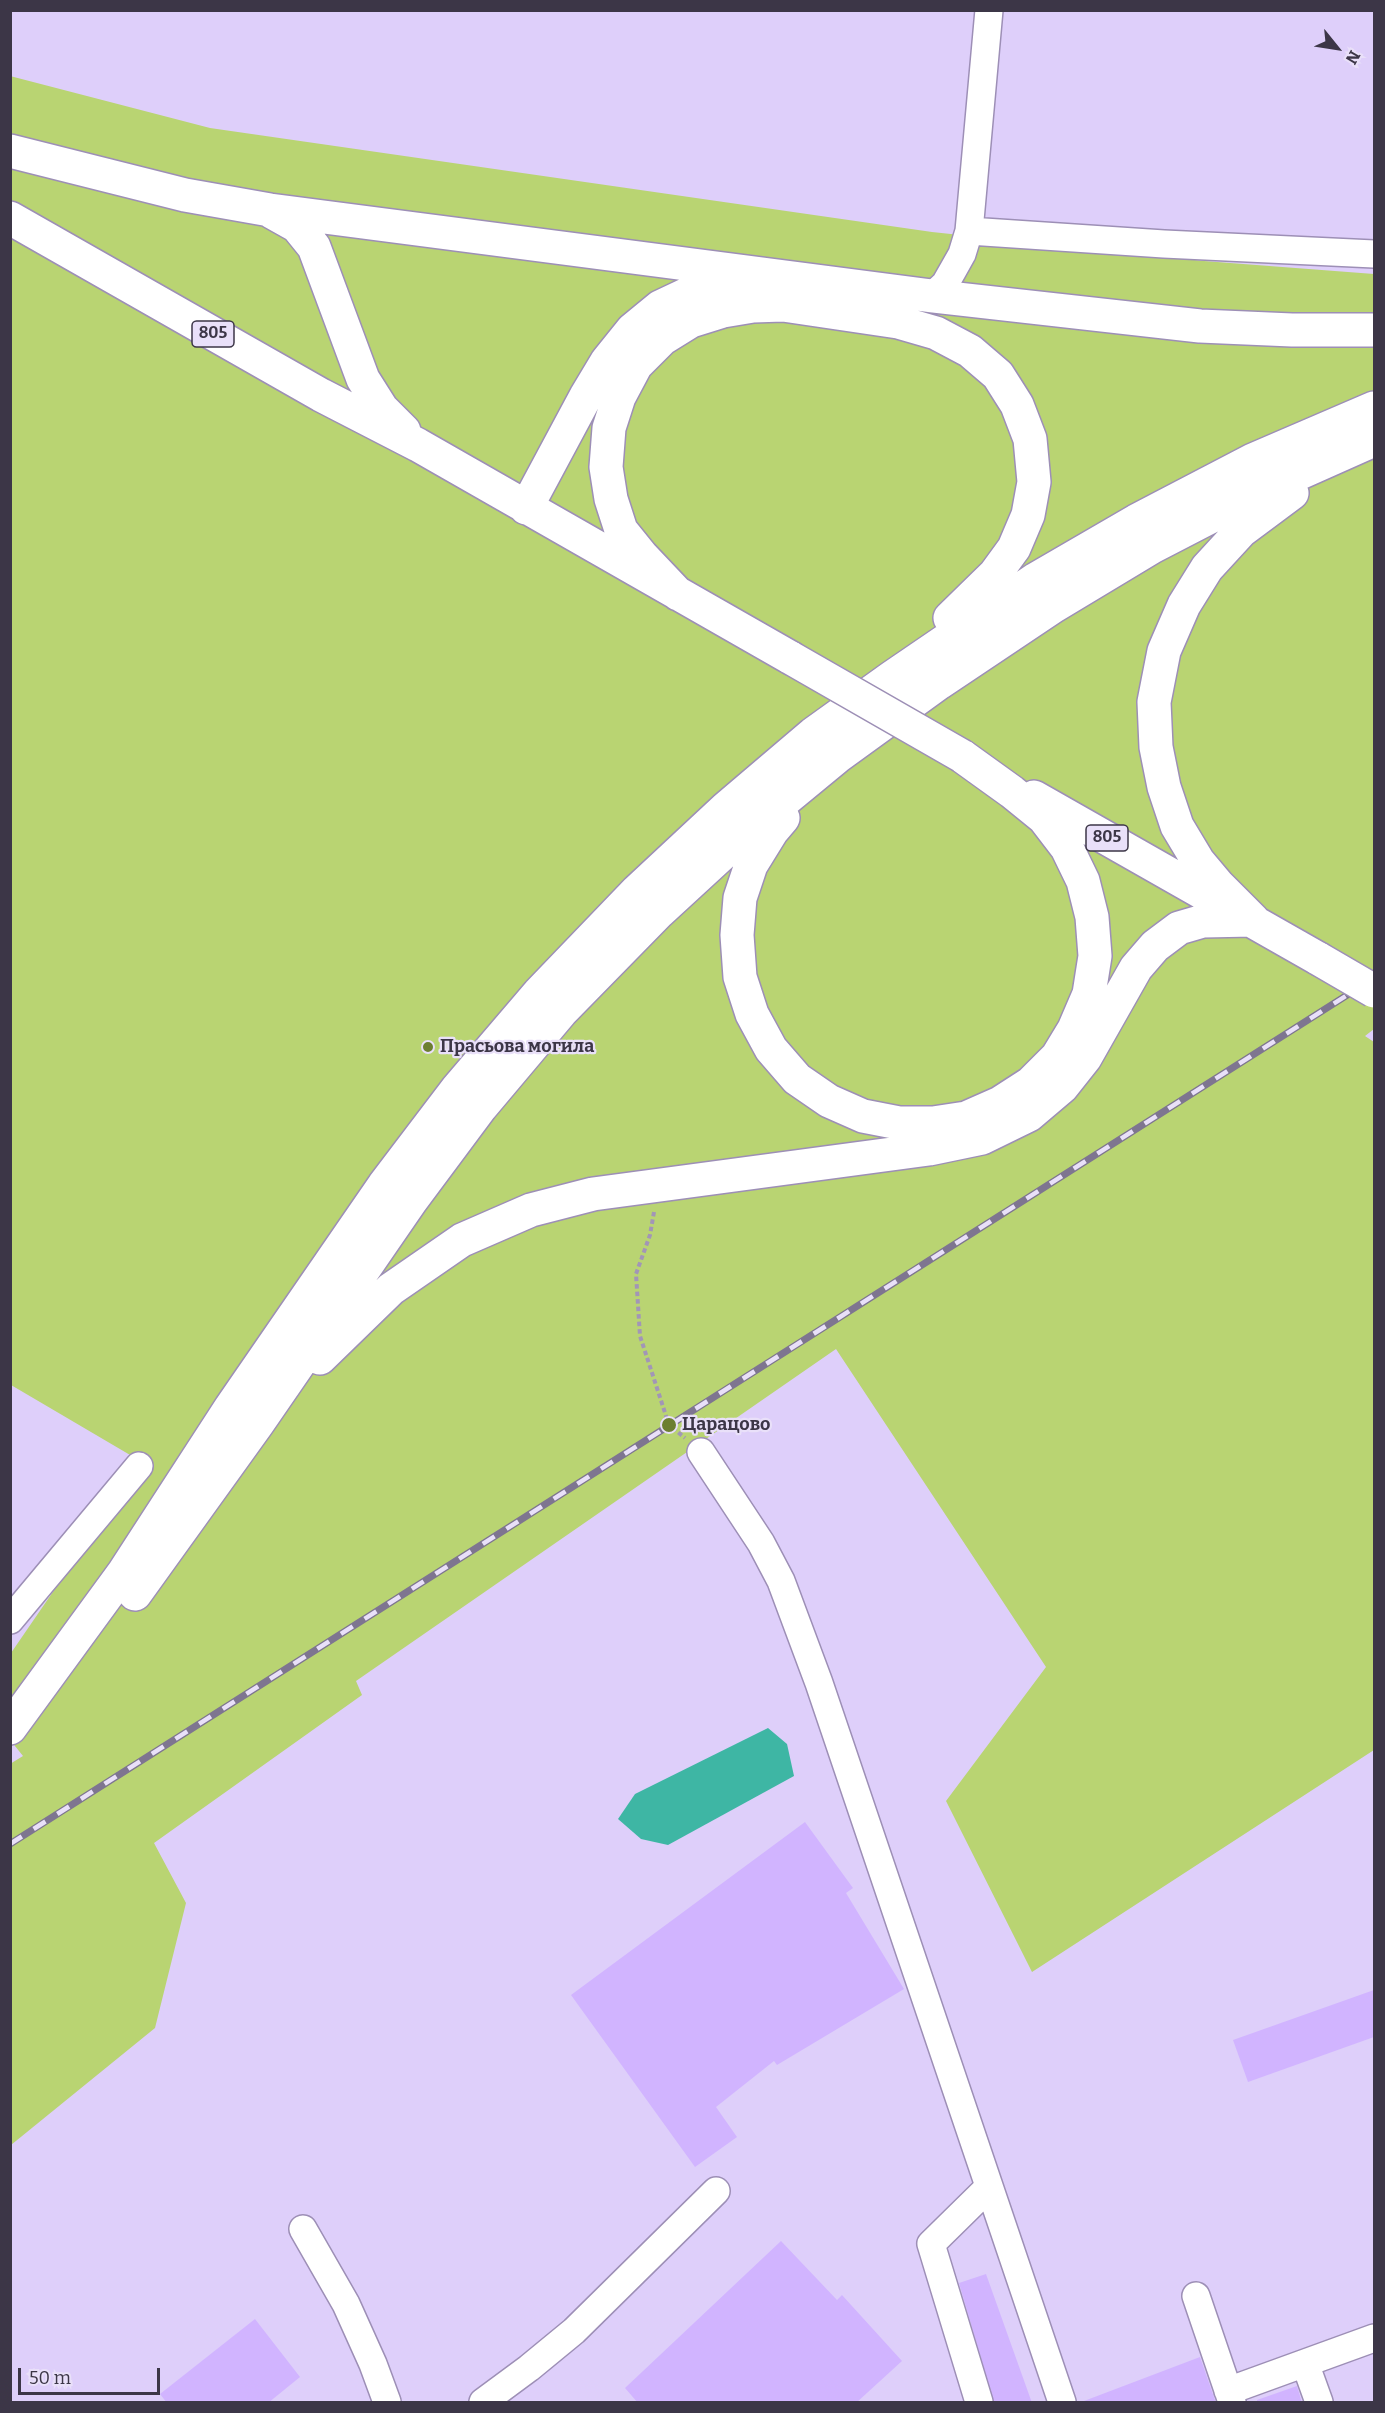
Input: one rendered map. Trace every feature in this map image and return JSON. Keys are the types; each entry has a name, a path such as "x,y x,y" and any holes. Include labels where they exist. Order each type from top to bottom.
{"main road":[{"name":"805","path":"10,151 185,195 270,210 297,226 314,247 363,379 382,410 418,445"},
{"path":"270,210 785,275 932,296 1200,326 1292,330 1374,330"},
{"name":"805","path":"10,218 321,395 418,445 1374,991"},
{"path":"526,508 586,396 607,361 632,330 660,307 696,290 729,281 785,275"},
{"path":"678,594 621,530 611,499 606,466 609,428 619,397 636,365 662,339 691,321 723,311 753,306 783,305 898,322 936,333 970,351 998,375 1017,405 1030,439 1034,482 1028,515 1008,557 995,574 891,678"},
{"path":"10,1728 124,1572 231,1407 384,1185 457,1089 539,993 637,891 726,808 813,734 1036,579 1136,521 1253,460 1374,408"},
{"path":"10,1735 76,1665 137,1591 258,1423 411,1202 481,1107 561,1012 659,912 746,832 837,757 939,683 1053,606 1142,553 1264,489 1372,441"},
{"path":"1253,921 1198,861 1177,826 1164,787 1156,747 1155,702 1164,651 1184,605 1207,568 1241,531 1284,499 1372,441"},
{"path":"837,757 772,831 751,865 740,898 737,935 740,977 752,1014 771,1049 797,1079 829,1101 862,1116 899,1123 933,1123 966,1118 1000,1103 1031,1083 1057,1057 1074,1029 1089,994 1095,957 1092,917 1083,881 1067,848 1044,818 962,756"},
{"path":"258,1423 332,1344 391,1289 462,1240 531,1210 593,1194 929,1149 982,1138 1029,1115 1062,1087 1085,1058 1136,968 1155,946 1179,928 1203,921 1253,921"}],"street":[{"path":"932,296 949,277 962,254 969,231 989,10"},
{"path":"969,231 1164,244 1374,254"},
{"path":"701,1452 761,1543 781,1581 819,1683 1062,2403"},
{"path":"14,1610 139,1466"},
{"path":"970,2396 931,2244 989,2187"},
{"path":"483,2403 574,2331 716,2192"},
{"path":"303,2229 346,2304 373,2364 387,2403"},
{"path":"1196,2296 1230,2397 1305,2363 1374,2338"},
{"path":"1305,2363 1319,2403"}],"path":[{"path":"659,1185 650,1235 636,1274 640,1336 669,1425 701,1452"}],"shaded area":[{"path":"10,76 210,128 932,232 1204,261 1374,274 1374,1029 1365,1036 1374,1042 1374,1750 1032,1972 946,1801 1046,1667 836,1349 356,1681 362,1695 154,1843 186,1903 155,2028 11,2145 10,1764 23,1756 11,1741 11,1653 142,1462 11,1385"},
{"path":"768,1728 787,1744 794,1776 668,1845 641,1839 618,1819 635,1794"}],"building":[{"path":"805,1822 853,1888 846,1893 904,1989 777,2065 774,2061 716,2107 737,2137 695,2167 571,1995"},
{"path":"1374,1990 1374,2037 1248,2082 1233,2040"},
{"path":"781,2241 837,2300 842,2295 902,2361 856,2403 638,2403 625,2388"},
{"path":"986,2274 1032,2403 994,2403 959,2283"},
{"path":"255,2319 300,2377 268,2403 167,2403 160,2394"},
{"path":"1200,2357 1216,2403 1085,2403 1084,2401"},
{"path":"1297,2386 1302,2403 1257,2403 1257,2400"}],"railway":[{"path":"10,1844 1374,978"}],"place":[{"name":"Прасьова могила","path":"428,1047"},
{"name":"Царацово","path":"669,1425"}]}
